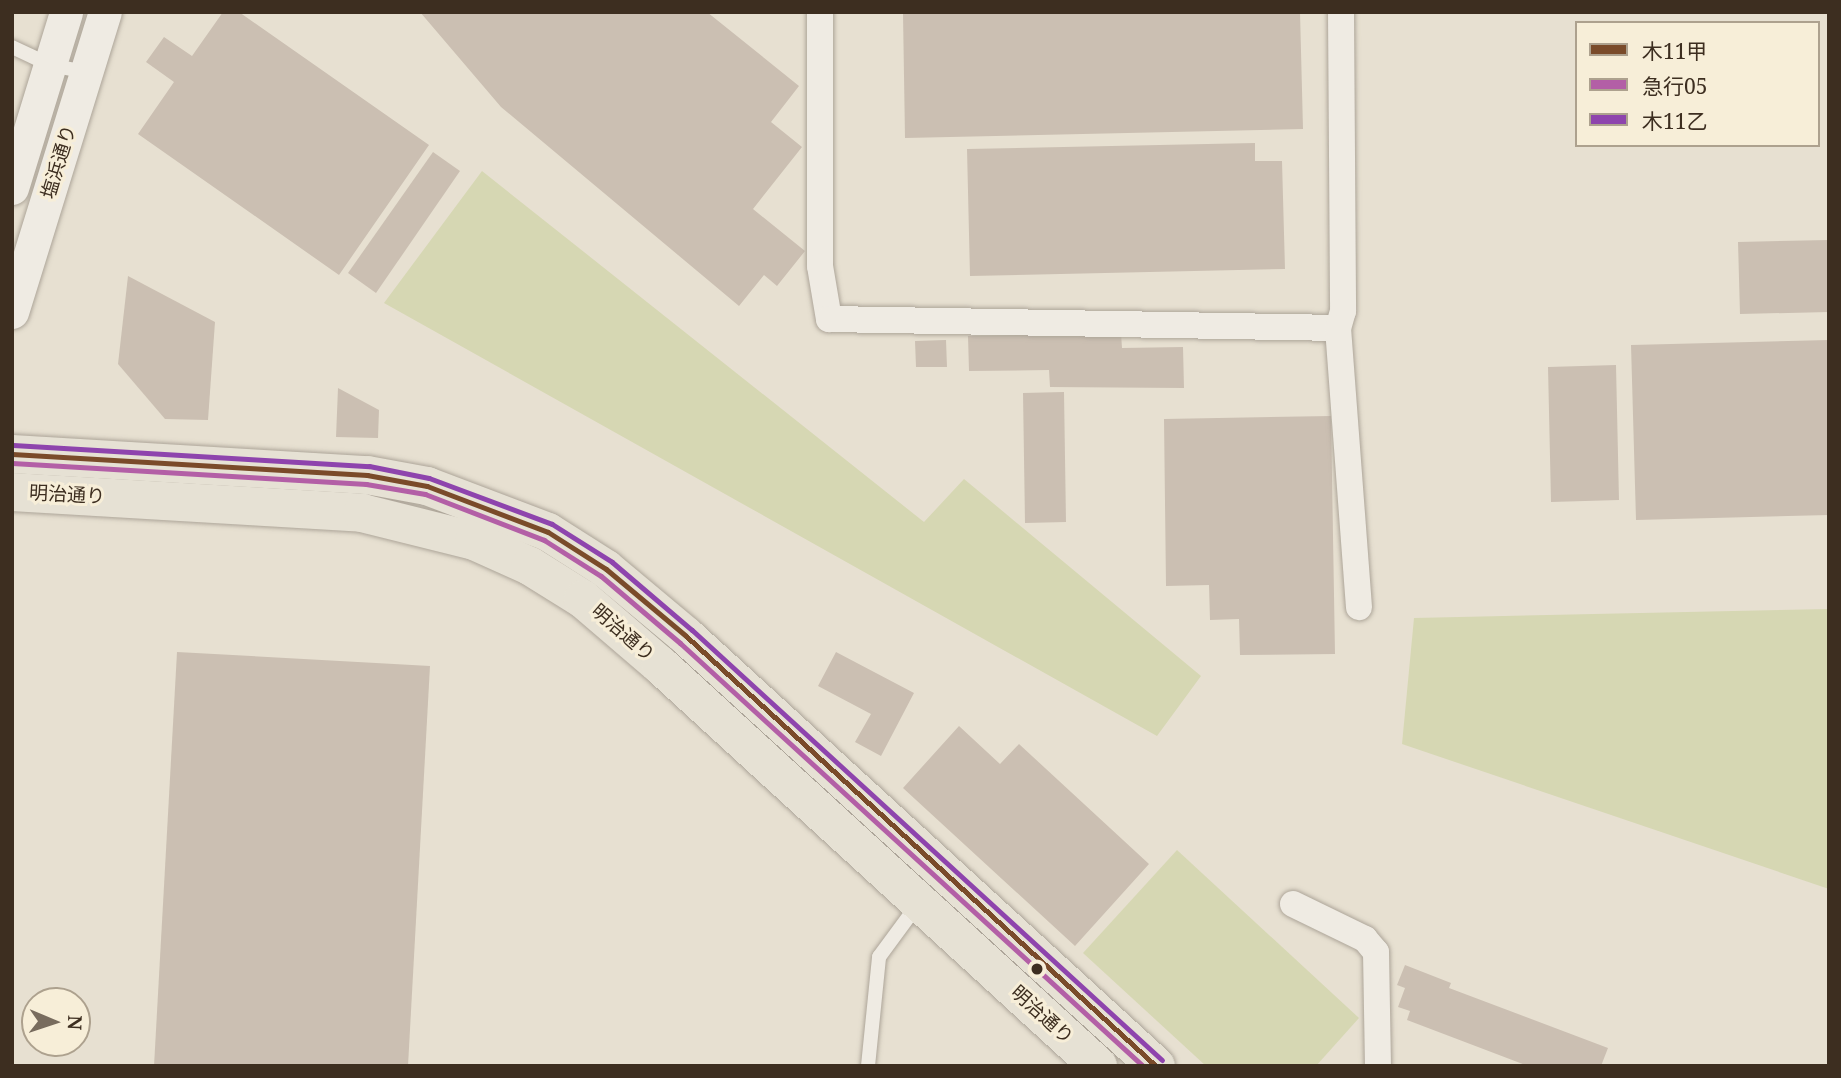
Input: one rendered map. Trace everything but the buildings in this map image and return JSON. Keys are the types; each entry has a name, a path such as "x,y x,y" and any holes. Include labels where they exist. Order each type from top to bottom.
{"main road":[{"name":"明治通り","path":"12,454 367,475 451,494 548,532 606,569 686,636 1156,1066"},
{"name":"明治通り","path":"12,492 362,513 474,541 530,566 583,599 660,665 1098,1066"}],"street":[{"name":"塩浜通り","path":"12,188 66,12"},
{"name":"塩浜通り","path":"12,312 106,12"},
{"path":"820,12 817,157 824,206 820,266 829,319 1338,328"},
{"path":"1341,12 1343,311 1338,328 1359,607"},
{"path":"1293,904 1365,939 1376,952 1378,1066"}],"lane":[{"path":"12,47 50,65 87,72"},
{"path":"868,1066 879,957 919,903 947,872"}],"green space":[{"path":"482,171 924,522 964,479 1201,676 1157,736 384,303"},
{"path":"1829,609 1829,889 1402,744 1414,618"},
{"path":"1177,850 1359,1018 1316,1066 1206,1066 1083,953"}],"transit line":[{"name":"木11乙","path":"13,445 369,466 429,478 552,524 612,562 692,630 1162,1060"},
{"name":"木11甲","path":"12,454 367,475 427,486 548,532 606,569 686,636 1156,1066"},
{"name":"急行05","path":"12,463 366,484 425,494 544,540 601,576 680,643 1143,1066"}]}
